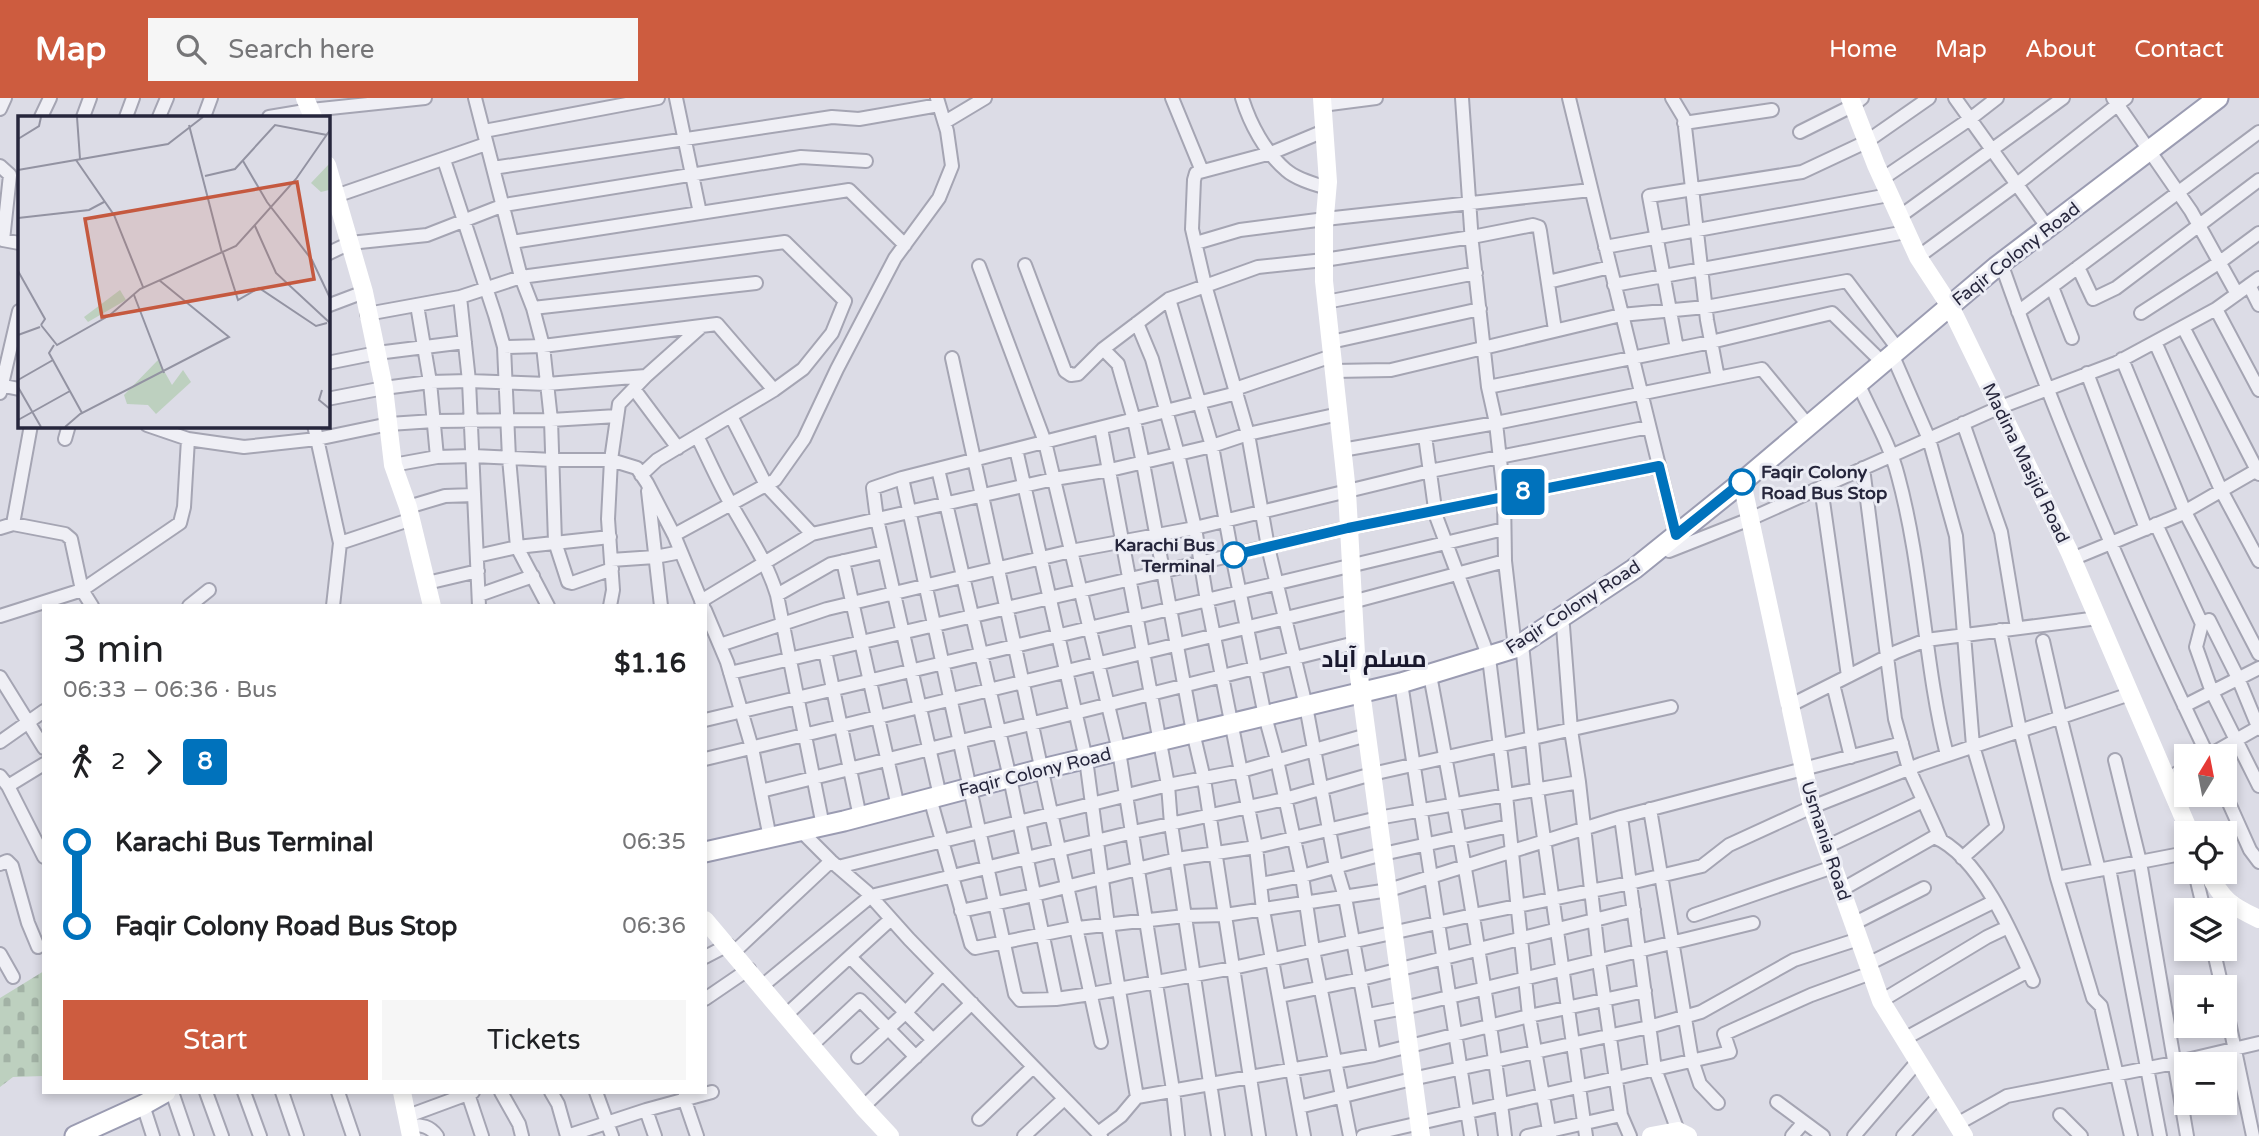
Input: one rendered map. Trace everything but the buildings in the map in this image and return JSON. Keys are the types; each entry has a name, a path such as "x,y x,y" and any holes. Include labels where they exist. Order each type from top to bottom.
{"main road":[{"name":"Faqir Colony Road","path":"707,852 823,826 1042,769 1401,683 1489,658 1518,646 1672,543 2001,263 2218,98"},
{"name":"Madina Masjid Road","path":"1855,101 1866,142 1918,257 1950,306 2073,559 2185,821"},
{"path":"1322,102 1327,188 1324,260 1326,302 1347,492 1355,643 1419,1130"},
{"path":"329,178 332,198 350,243 364,292 384,387 393,464 409,514 432,604"},
{"name":"Usmania Road","path":"1742,482 1812,807 1881,1001 1960,1132"},
{"path":"2214,884 2236,909 2259,919"},
{"path":"707,922 890,1136"},
{"path":"84,1134 162,1094"},
{"path":"402,1094 409,1126"},
{"path":"1651,1136 1677,1134"}],"street":[{"path":"0,109 5,98"},
{"path":"41,116 50,98"},
{"path":"83,116 90,98"},
{"path":"126,116 133,98"},
{"path":"159,116 167,98"},
{"path":"204,116 211,98"},
{"path":"273,116 309,108 425,98"},
{"path":"475,98 521,277 533,308 542,346 551,420 555,542 568,582 572,583 611,565 681,552"},
{"path":"332,198 444,160 485,138 658,98"},
{"path":"676,98 700,213"},
{"path":"944,122 985,98"},
{"path":"1172,98 1202,171"},
{"path":"1242,98 1248,118 1271,153 1287,171 1327,188"},
{"path":"1322,102 1376,98"},
{"path":"1462,98 1472,237 1488,387 1496,423 1504,496 1505,561 1587,1136"},
{"path":"1569,98 1659,466 1672,543 1750,519 1963,423 2122,359 2216,309 2254,282 2259,305"},
{"path":"1672,98 1684,118 1701,269 1718,378"},
{"path":"1678,349 1649,196 1802,172 1866,142 1929,98"},
{"path":"1955,98 2048,228"},
{"path":"1605,247 1697,230 1886,187 1997,98"},
{"path":"1614,285 1701,269 1903,224 1993,150 2063,98"},
{"path":"1918,257 2017,184 2119,100 2200,227 2237,294"},
{"path":"493,168 832,117 859,119 938,101 952,166 939,198 895,258 804,439 775,480 674,535"},
{"path":"1800,132 1855,101"},
{"path":"1684,123 1772,110"},
{"path":"1324,131 1271,153 1196,173 1192,229 1205,285 1248,434 1268,547 1306,706 1336,867 1345,897 1374,1055"},
{"path":"2018,312 2259,132"},
{"path":"329,253 350,243 427,235 504,205 801,157 866,161"},
{"path":"444,160 503,347 517,547 547,604"},
{"path":"0,166 10,175 4,190 1,239"},
{"path":"2078,267 2093,299 2116,288 2259,180"},
{"path":"512,242 849,190 905,245"},
{"path":"1195,243 1240,230 1591,190"},
{"path":"1025,265 1071,375 1078,374 1103,349 1169,299 1258,267 1324,260 1533,225 1539,227 1555,330"},
{"path":"2141,313 2220,262 2259,233"},
{"path":"367,314 460,297 521,277 785,242 845,301 832,333 803,369 774,390 656,460 644,479 661,604"},
{"path":"2001,263 2047,389 2110,544 2208,756 2259,728 2209,620 2202,624"},
{"path":"979,266 1045,442 1119,751 1157,982 1178,1136"},
{"path":"1548,282 1610,267"},
{"path":"1326,302 1476,273"},
{"path":"1332,356 1391,370 1621,315 1706,307 1847,281 1891,355 1929,439 1956,536 1973,746 1997,827 1962,858"},
{"path":"533,308 756,283"},
{"path":"2052,287 2072,338"},
{"path":"329,305 364,292"},
{"path":"460,297 469,381 479,600 533,576"},
{"path":"1169,299 1212,446 1231,555 1302,876 1313,950 1350,1136"},
{"path":"417,305 430,382 437,457"},
{"path":"1480,309 1332,356 1200,403 975,459 873,488 884,552 929,749 942,841 973,947 1076,929 1185,916 1225,915 1389,890 1621,817 1902,743"},
{"path":"2216,309 2259,390"},
{"path":"1488,387 1711,342 1832,313 1891,355"},
{"path":"1,388 18,315"},
{"path":"1137,323 1152,359 1167,411 1195,528 1256,847 1263,910 1304,1136"},
{"path":"503,347 542,346 717,324 774,390"},
{"path":"610,604 613,590 608,519 611,460 619,404 702,326"},
{"path":"2073,559 2185,512 2257,468 2183,327"},
{"path":"329,363 377,353 465,342"},
{"path":"2155,342 2221,490 2259,561"},
{"path":"1103,349 1118,364 1143,463 1204,779 1259,1136"},
{"path":"952,358 1101,1042"},
{"path":"2122,359 2185,512 2259,654"},
{"path":"1342,450 1496,423 1762,369 1808,425"},
{"path":"2087,373 2151,526 2202,624 2196,647 2212,692 2259,786"},
{"path":"329,399 384,387 430,382 547,384 646,376"},
{"path":"1858,383 1898,474 1937,716 1947,755"},
{"path":"634,388 678,448"},
{"path":"707,606 765,561 812,534 1054,479 1143,463 1248,434 1339,414"},
{"path":"153,427 188,439 244,447 317,439 389,424 471,419 551,420 617,416"},
{"path":"731,416 766,485 812,534"},
{"path":"1963,423 2001,532 2017,628"},
{"path":"31,427 6,526 65,534 71,539 82,590 91,604"},
{"path":"65,439 68,427"},
{"path":"314,427 341,543 333,604"},
{"path":"1101,428 1168,785 1171,824 1217,1136"},
{"path":"720,645 827,610 1041,558 1195,528 1430,471 1649,428"},
{"path":"697,436 731,505 765,561 777,595 823,826"},
{"path":"1425,436 1435,511 1489,658 1529,1016 1550,1133"},
{"path":"0,616 82,590 180,523 184,507 188,439"},
{"path":"1016,449 1086,759 1108,925 1138,1097"},
{"path":"393,464 437,457 473,456 611,460 637,468 674,535 702,604"},
{"path":"730,673 1348,528 1659,466"},
{"path":"1863,468 1895,719 1909,769 1941,840"},
{"path":"937,469 1010,778 1056,999"},
{"path":"902,478 994,904 1020,1000 1056,999 1193,976 1702,866 1729,845 1812,807 1947,755 2130,694"},
{"path":"1821,487 1848,677"},
{"path":"341,543 445,496 474,495"},
{"path":"707,720 1504,530"},
{"path":"477,556 517,547 610,537"},
{"path":"777,595 831,564 884,552"},
{"path":"843,561 898,807"},
{"path":"707,759 1352,602 1505,561"},
{"path":"427,583 478,571"},
{"path":"192,604 209,590"},
{"path":"707,615 742,711 770,838"},
{"path":"1790,706 1885,657 1926,640 2098,618"},
{"path":"1563,626 1571,730 1604,1000 1621,1115 1630,1136"},
{"path":"2000,630 2020,730 2057,878 2093,998 2101,1006 2131,1136"},
{"path":"2043,641 2060,716 2104,869 2160,1136"},
{"path":"761,791 1355,643"},
{"path":"825,651 860,817"},
{"path":"2184,706 2259,668"},
{"path":"1430,675 1466,866 1505,1136"},
{"path":"0,677 42,745"},
{"path":"1401,683 1471,1136"},
{"path":"1833,684 1852,757"},
{"path":"762,986 871,896 1133,832 1285,799 1372,774 1671,708"},
{"path":"0,742 42,712"},
{"path":"707,956 731,949 834,864 942,841 1168,785 1241,771 1367,735"},
{"path":"1960,1132 2007,1096 2174,1063 2140,862 2115,760"},
{"path":"42,765 4,781 42,853"},
{"path":"2167,779 2174,775"},
{"path":"961,911 1177,859 1256,847 1378,818 1579,782"},
{"path":"1826,847 1923,801"},
{"path":"2231,807 2250,850 2259,862"},
{"path":"1650,809 1692,1060 1700,1084 1718,1103"},
{"path":"1621,817 1655,1069 1677,1134"},
{"path":"1261,884 1509,827"},
{"path":"801,831 871,896 942,974 1100,1134 1138,1097 1374,1055 1529,1016 1645,991"},
{"path":"1841,890 1934,837 1941,840 1972,866 2008,927 2031,976 1904,1040"},
{"path":"2057,878 2174,855"},
{"path":"0,864 7,861 12,866 28,923 38,947"},
{"path":"1694,915 1833,867"},
{"path":"1299,1107 1412,1079 1649,1027 1701,1012 1794,960 1856,931 1924,888"},
{"path":"1363,1136 1419,1130 1501,1103 1730,1052 1724,1034 1869,968 1993,902"},
{"path":"1280,996 1361,979 1634,910"},
{"path":"786,1015 891,919"},
{"path":"1368,1015 1753,923"},
{"path":"1881,1001 2008,927"},
{"path":"0,954 13,976"},
{"path":"850,957 933,1040"},
{"path":"707,998 749,970"},
{"path":"858,1057 942,974"},
{"path":"812,1045 860,1000 916,1057"},
{"path":"863,1107 972,1003"},
{"path":"2234,1038 2253,1136"},
{"path":"2219,1052 2259,1044"},
{"path":"1854,1136 1918,1061"},
{"path":"979,1119 1033,1067"},
{"path":"707,1093 712,1092"},
{"path":"173,1094 187,1136"},
{"path":"207,1094 222,1136"},
{"path":"245,1094 260,1136"},
{"path":"283,1094 297,1136"},
{"path":"339,1094 354,1136"},
{"path":"409,1126 469,1094"},
{"path":"471,1094 482,1136"},
{"path":"502,1094 519,1124 522,1136"},
{"path":"552,1094 558,1104 567,1136 686,1095 697,1136"},
{"path":"597,1094 612,1136"},
{"path":"1903,1136 1939,1096"},
{"path":"1024,1136 1064,1099"},
{"path":"1777,1102 1823,1136"},
{"path":"143,1105 153,1136"},
{"path":"646,1110 654,1136"},
{"path":"1527,1136 1550,1133 1584,1121 1621,1115"},
{"path":"2060,1115 2081,1136"},
{"path":"2183,1115 2187,1136"},
{"path":"1792,1136 1804,1122"},
{"path":"409,1126 424,1126 432,1129 438,1136"}],"green space":[{"path":"42,972 42,1076 13,1077 0,1087 0,998"}],"bus line":[{"name":"8","path":"1234,555 1348,528 1659,466 1676,535 1742,482"}],"place":[{"name":"Faqir Colony Road Bus Stop","path":"1742,482"},
{"name":"Karachi Bus Terminal","path":"1234,555"}],"district":[{"name":"مسلم آباد","path":"1374,659"}]}
